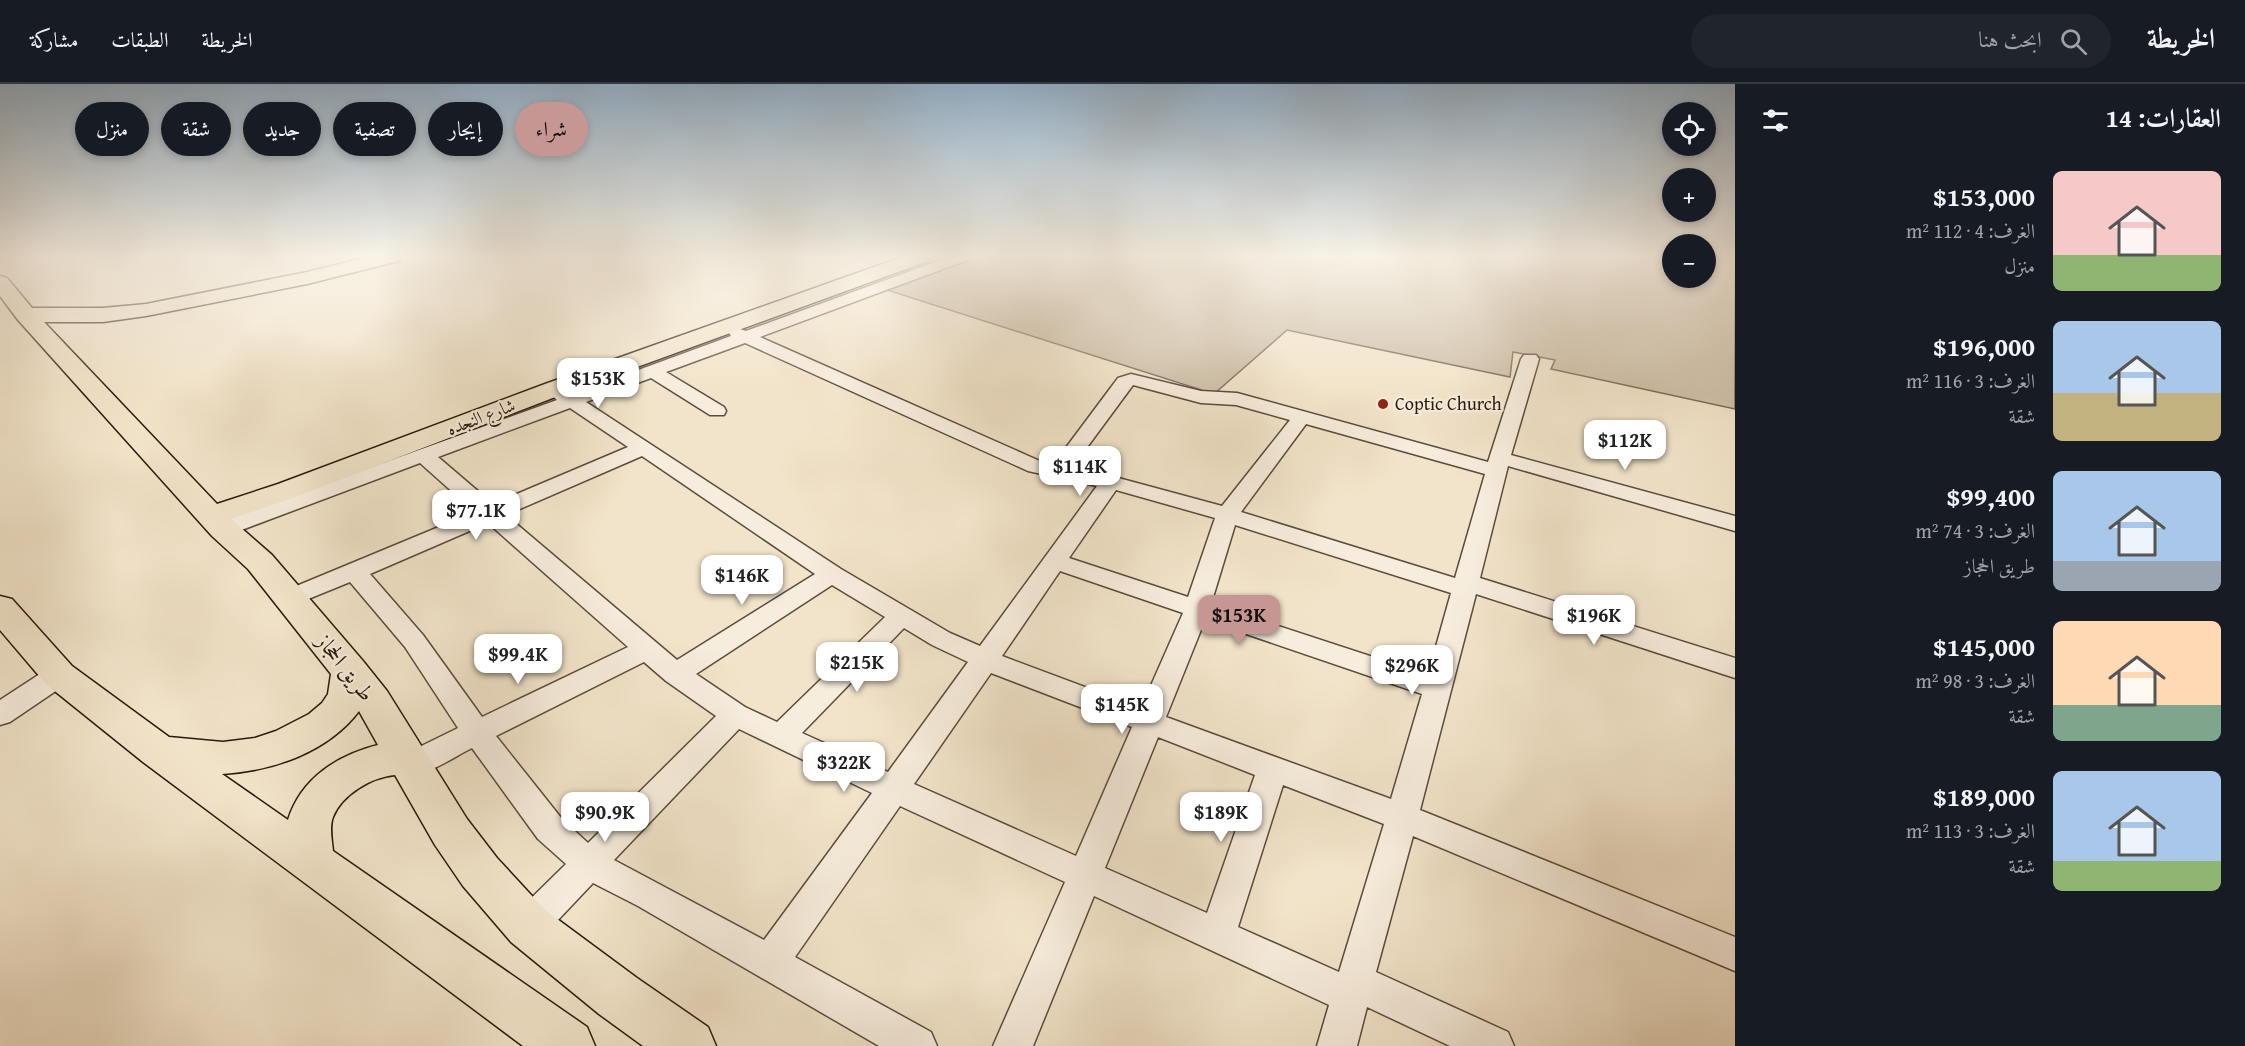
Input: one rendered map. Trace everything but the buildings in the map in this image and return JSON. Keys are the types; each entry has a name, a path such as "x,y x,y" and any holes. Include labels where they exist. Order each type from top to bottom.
{"main road":[{"name":"طريق الحجاز","path":"16,302 217,523 260,562 291,598 373,701 451,832 480,872 528,926 618,996 689,1046"},
{"path":"26,315 103,315 187,302"},
{"name":"شارع النجده","path":"217,523 304,484 562,395 809,302"},
{"path":"0,607 59,675 158,752 568,1046"},
{"path":"158,752 224,758 255,754 294,741 333,716 343,705 349,694 350,670"},
{"path":"312,862 309,826 312,814 321,800 343,779 371,762 408,761"}],"street":[{"path":"217,523 423,455 562,395 651,370 734,332 826,302"},
{"path":"734,332 1025,463 1058,473 1111,482 1281,530 1735,668"},
{"path":"1337,1046 1438,689 1498,464 1530,359"},
{"path":"651,370 717,411"},
{"path":"1058,473 1124,382 1129,380 1201,397 1233,398 1302,417 1717,517 1735,524"},
{"path":"562,395 832,574 901,616 984,660 1150,720 1402,817 1735,954"},
{"path":"1013,1046 1197,609 1227,515 1302,417"},
{"path":"291,598 644,448"},
{"path":"423,455 676,674 735,715 1217,935 1494,1046"},
{"path":"770,963 1111,482"},
{"path":"1054,561 1438,689"},
{"path":"354,571 414,641 476,731 550,829 568,847 590,864 916,1046"},
{"path":"676,674 832,574"},
{"path":"780,737 901,616"},
{"path":"408,761 647,649"},
{"path":"0,714 59,675"},
{"path":"528,926 735,715"},
{"path":"1217,935 1273,768"}],"shaded area":[{"path":"924,302 1735,302 1735,409 1551,369 1555,360 1513,352 1510,377 1287,330 1214,394"}],"place":[{"name":"Coptic Church","path":"1383,404"}]}
